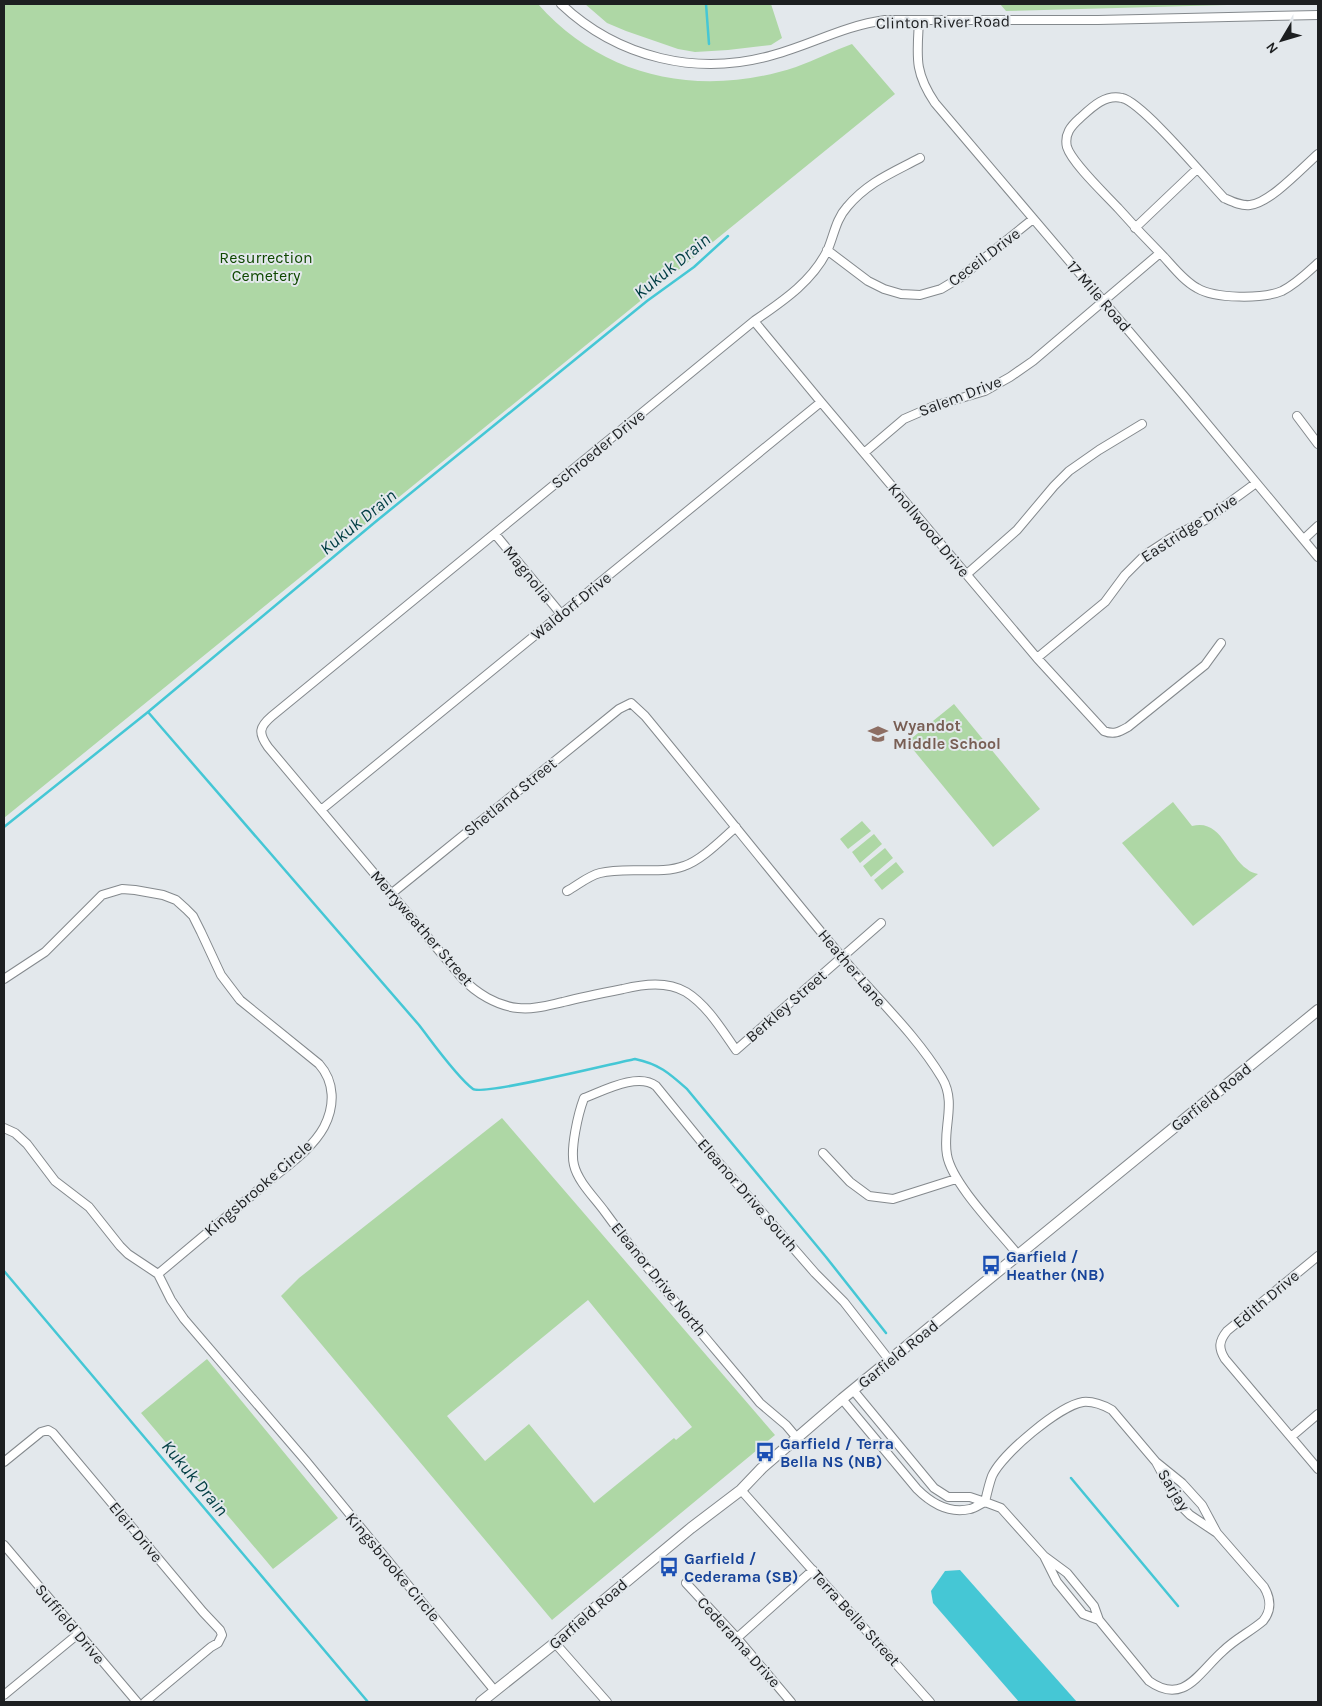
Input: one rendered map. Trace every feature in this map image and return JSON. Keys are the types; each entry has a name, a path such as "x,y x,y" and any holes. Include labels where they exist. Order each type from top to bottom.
{"main road":[{"name":"Garfield Road","path":"481,1702 555,1643 691,1528 741,1490 762,1468 842,1399 1318,1012"}],"street":[{"name":"Clinton River Road","path":"561,4 591,29 620,45 661,58 700,65 734,64 750,61 774,55 846,28 885,20 1098,20 1318,15"},
{"name":"17 Mile Road","path":"919,21 918,65 926,88 935,103 1318,557"},
{"path":"1318,154 1270,197 1259,203 1248,205 1224,198 1143,111 1126,100 1116,98 1105,99 1074,122 1066,136 1070,153 1135,228 1191,284 1206,292 1226,296 1246,296 1279,292 1298,281 1318,263"},
{"name":"Schroeder Drive","path":"261,730 263,725 272,716 754,321 785,300 809,277 827,250 840,215 847,207 879,178 920,158"},
{"path":"1135,228 1197,169"},
{"name":"Ceceil Drive","path":"827,250 868,281 884,289 901,294 920,295 941,289 961,277 1033,220"},
{"name":"Salem Drive","path":"864,453 904,419 934,406 985,391 1010,377 1033,361 1160,253"},
{"name":"Knollwood Drive","path":"754,321 1038,658 1099,726 1110,734 1128,727 1205,665 1221,643"},
{"name":"Waldorf Drive","path":"321,810 821,402"},
{"path":"1297,416 1318,444"},
{"path":"967,574 1017,530 1069,471 1142,424"},
{"name":"Eastridge Drive","path":"1038,658 1099,608 1131,568 1145,555 1207,519 1256,483"},
{"path":"1304,539 1318,526"},
{"name":"Magnolia","path":"495,534 561,614"},
{"name":"Heather Lane","path":"631,703 645,716 842,957 924,1050 944,1079 950,1100 946,1136 947,1156 956,1179 1019,1256"},
{"name":"Shetland Street","path":"391,894 619,709 631,703"},
{"name":"Merryweather Street","path":"261,730 268,748 473,988 503,1005 519,1009 539,1007 630,987 651,984 673,986 694,998 720,1027 736,1050"},
{"path":"567,891 600,873 616,870 672,869 685,866 736,827"},
{"name":"Kingsbrooke Circle","path":"4,978 45,952 102,895 122,889 163,894 176,900 193,916 215,965 240,1000 318,1064 328,1076 332,1102 324,1126 315,1139 234,1212 158,1274 177,1310 495,1691"},
{"name":"Berkley Street","path":"736,1050 882,923"},
{"name":"Eleanor Drive South","path":"584,1098 638,1080 651,1082 656,1086 815,1273 844,1302 890,1361"},
{"name":"Eleanor Drive North","path":"584,1098 579,1113 572,1158 574,1168 580,1178 621,1235 760,1404 786,1425 797,1438"},
{"path":"4,1128 16,1133 27,1144 55,1181 89,1207 128,1254 158,1274"},
{"path":"823,1152 850,1182 869,1196 893,1199 956,1179"},
{"name":"Edith Drive","path":"1291,1437 1225,1359 1220,1345 1222,1338 1228,1331 1318,1256"},
{"path":"853,1390 934,1488 948,1497 970,1497 1001,1508 1044,1556 1067,1573 1094,1606 1099,1620"},
{"path":"842,1399 930,1502 948,1509 970,1509 985,1502"},
{"name":"Sarjay","path":"985,1502 992,1475 1024,1439 1069,1406 1091,1402 1103,1405 1112,1410 1156,1462 1182,1483 1202,1505 1217,1533 1264,1587 1269,1597 1270,1606 1267,1616 1263,1621 1224,1649 1192,1684 1170,1692 1149,1681 1099,1620"},
{"path":"1318,1414 1291,1437 1318,1469"},
{"name":"Eleir Drive","path":"4,1462 41,1432 48,1430 53,1433 202,1612 220,1630 222,1635 218,1643 146,1702"},
{"path":"896,1463 906,1455"},
{"name":"Sarjay","path":"1156,1462 1178,1503 1190,1515 1217,1533"},
{"name":"Terra Bella Street","path":"741,1490 930,1702"},
{"name":"Suffield Drive","path":"4,1546 137,1702"},
{"path":"1044,1556 1057,1582 1083,1614 1099,1620"},
{"path":"737,1638 813,1570"},
{"name":"Cederama Drive","path":"686,1583 792,1702"},
{"path":"4,1695 78,1634"},
{"path":"555,1643 607,1702"}],"green space":[{"name":"Resurrection Cemetery","path":"4,4 538,4 564,30 593,50 624,65 656,75 690,80 725,81 761,76 796,67 852,44 895,94 4,818"},
{"path":"585,4 771,4 782,38 771,45 695,52 678,49 607,23"},
{"path":"1000,4 1264,4 1006,11"},
{"path":"954,704 1040,809 993,847 907,742"},
{"path":"1173,802 1192,826 1202,825 1217,833 1240,863 1249,871 1258,874 1193,926 1122,843"},
{"path":"862,821 871,831 848,849 840,839"},
{"path":"874,834 882,844 860,863 852,852"},
{"path":"885,848 893,858 871,877 863,866"},
{"path":"896,862 904,872 882,890 874,880"},
{"path":"502,1118 775,1435 552,1620 281,1296 299,1278","holes":["588,1300 692,1427 676,1440 674,1438 594,1503 529,1424 485,1461 447,1416"]},
{"path":"207,1359 338,1518 273,1569 141,1413"}],"water":[{"path":"960,1570 1077,1702 1019,1702 933,1603 931,1591 945,1571"}],"waterway":[{"name":"Kukuk Drain","path":"706,4 709,44"},
{"name":"Kukuk Drain","path":"4,827 148,712 374,523 647,301 694,267 728,236"},
{"path":"148,712 419,1025 452,1068 473,1089 482,1090 523,1084 635,1059 663,1070 687,1089 826,1257 886,1333"},
{"name":"Kukuk Drain","path":"4,1271 368,1702"},
{"path":"1071,1478 1178,1606"}],"place":[{"name":"Wyandot Middle School","path":"878,734"},
{"name":"Garfield / Heather (NB)","path":"991,1265"},
{"name":"Garfield / Terra Bella NS (NB)","path":"765,1452"},
{"name":"Garfield / Cederama (SB)","path":"669,1567"}]}
